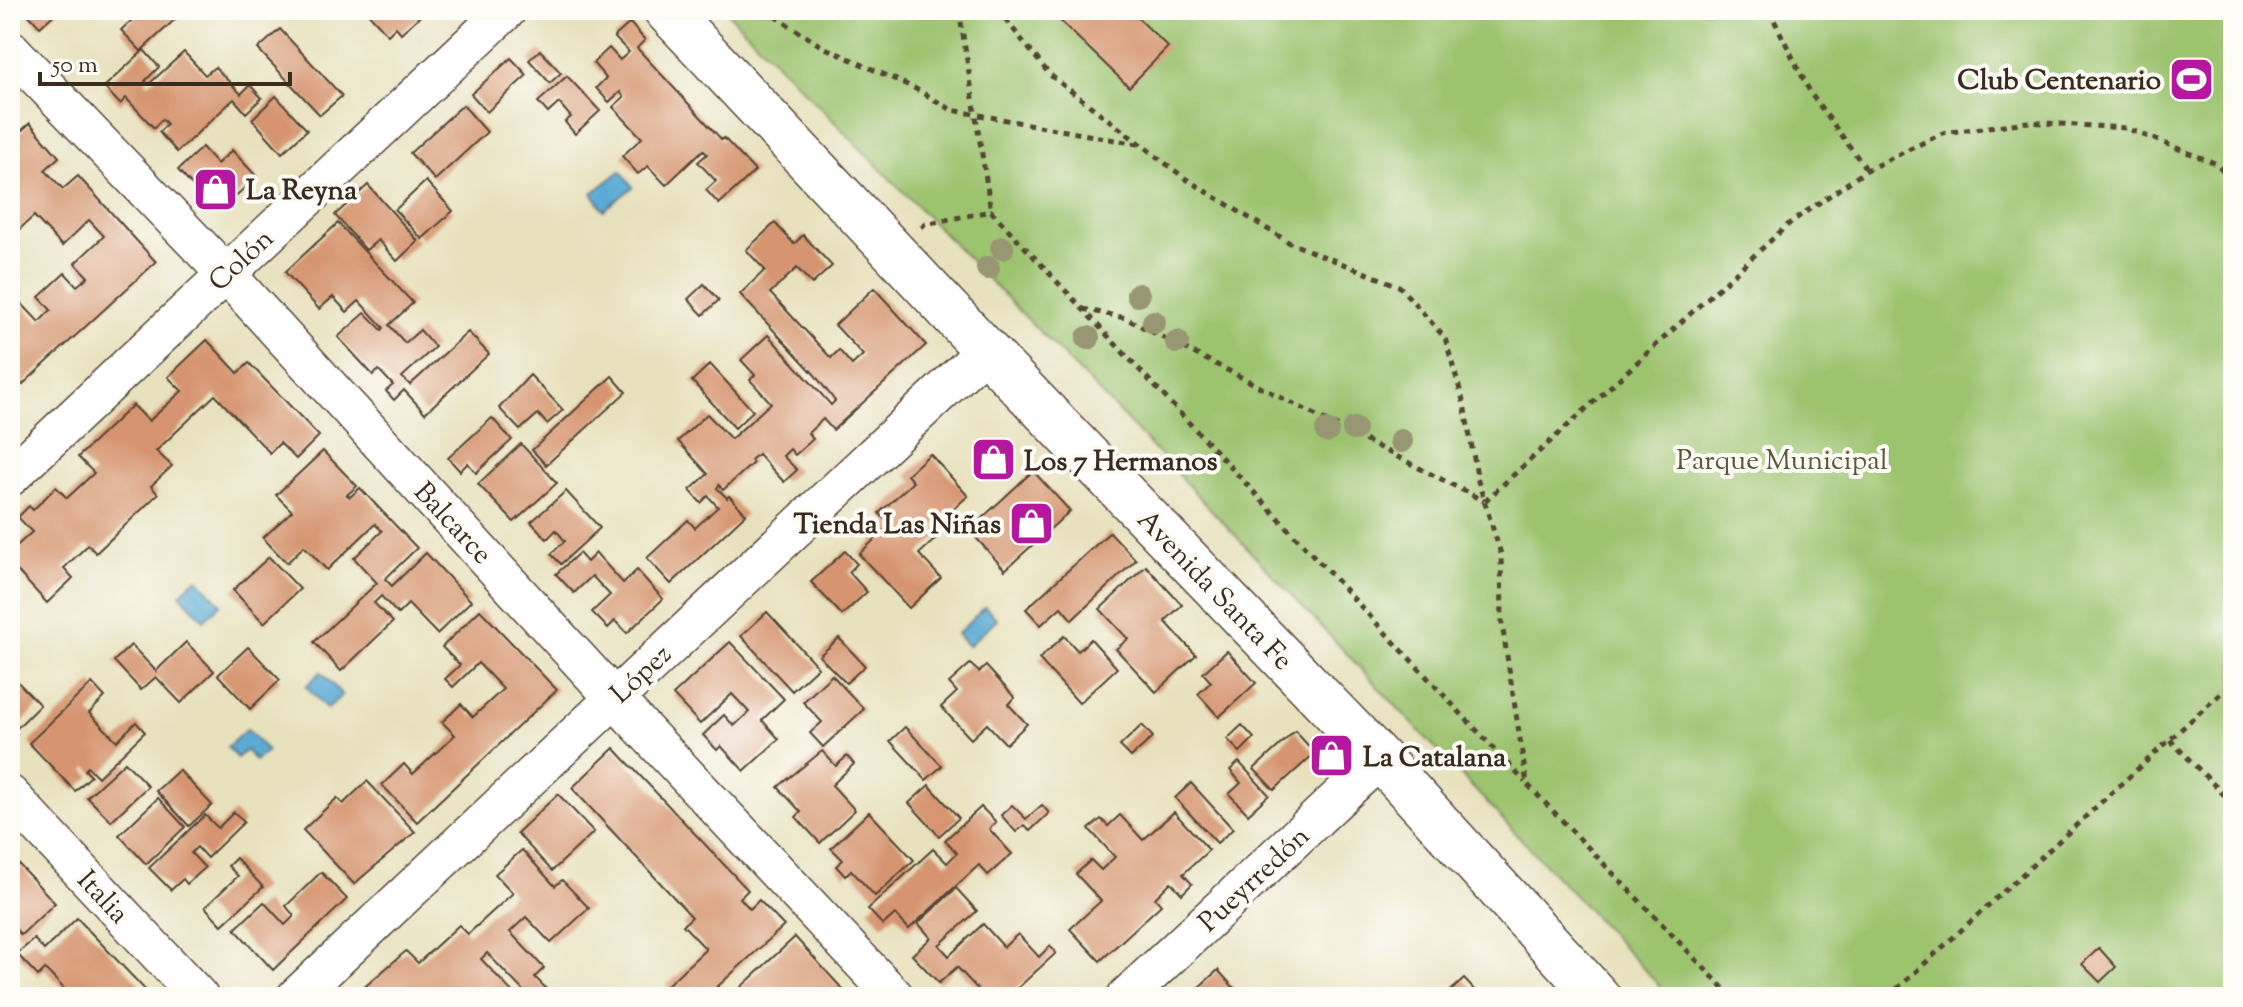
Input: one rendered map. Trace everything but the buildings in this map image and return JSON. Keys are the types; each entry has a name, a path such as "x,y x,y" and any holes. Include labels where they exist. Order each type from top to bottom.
{"main road":[{"name":"Avenida Santa Fe","path":"666,10 986,350 1380,759 1598,997"}],"street":[{"name":"Colón","path":"10,477 507,10"},
{"name":"Balcarce","path":"10,49 225,273 895,997"},
{"name":"López","path":"296,997 986,350"},
{"name":"Pueyrredón","path":"1126,997 1380,759"},
{"name":"Italia","path":"10,795 199,997"}],"path":[{"path":"765,10 821,46 914,88 952,110 1143,145"},
{"path":"959,10 991,211 1527,784 1732,997"},
{"path":"998,10 1050,75 1186,179 1290,243 1399,286 1445,338 1464,404 1478,481 1501,554 1502,624 1527,784"},
{"path":"1769,10 1811,94 1867,170"},
{"path":"1485,501 1791,222 1867,170 1943,133 2027,122 2126,128 2217,164 2233,182"},
{"path":"894,253 925,224 991,211"},
{"path":"1083,309 1125,318 1485,501"},
{"path":"1888,997 2233,682"},
{"path":"2170,740 2233,804"}],"green space":[{"name":"Parque Municipal","path":"725,10 2233,10 2233,997 1670,997 1136,430"}],"water":[{"path":"621,171 633,187 604,210 592,193"},
{"path":"197,578 221,604 204,620 180,594"},
{"path":"985,607 997,619 968,646 957,634"},
{"path":"321,672 342,695 327,709 306,686"},
{"path":"247,729 267,751 255,761 246,750 237,758 227,747"}],"place":[{"name":"Club Centenario","path":"2192,79"},
{"name":"La Reyna","path":"215,189"},
{"name":"Los 7 Hermanos","path":"993,460"},
{"name":"Tienda Las Niñas","path":"1032,523"},
{"name":"La Catalana","path":"1332,756"}]}
